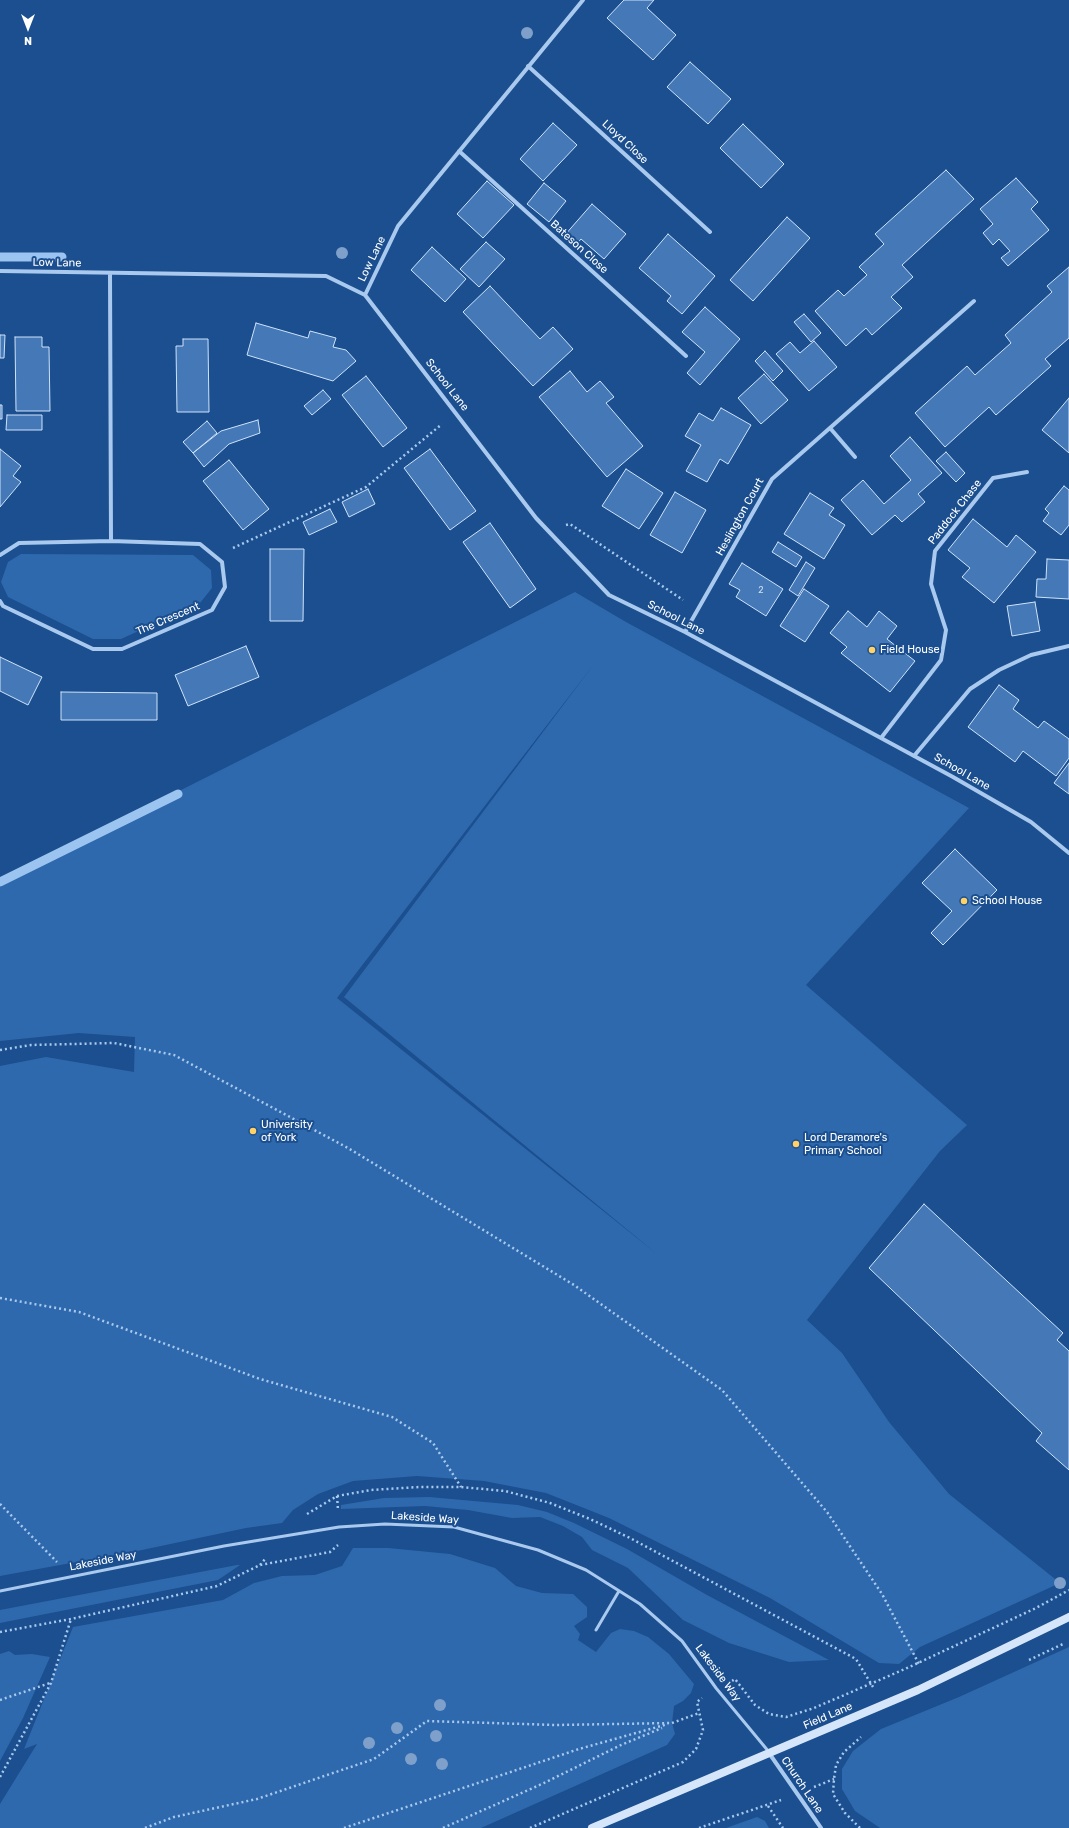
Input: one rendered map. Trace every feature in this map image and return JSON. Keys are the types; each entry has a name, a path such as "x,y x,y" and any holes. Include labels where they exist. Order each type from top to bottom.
{"street":[{"name":"Low Lane","path":"0,271 326,276 365,295 398,226 583,0"},
{"name":"Lloyd Close","path":"528,66 710,232"},
{"name":"Bateson Close","path":"459,151 686,356"},
{"path":"110,273 111,541"},
{"name":"School Lane","path":"365,295 545,527 609,595 685,632 914,756 1031,822 1069,853"},
{"name":"Heslington Court","path":"685,632 772,478 974,301"},
{"path":"830,428 855,457"},
{"name":"Paddock Chase","path":"881,738 941,660 946,630 931,584 935,551 994,478 1027,472"},
{"name":"The Crescent","path":"0,555 19,543 111,541 200,544 222,562 225,587 212,610 122,649 93,649 3,606 0,601"},
{"path":"914,756 970,689 999,670 1031,655 1069,646"},
{"name":"Field Lane","path":"592,1828 769,1752 882,1706 929,1685 1069,1617"},
{"name":"Church Lane","path":"769,1752 821,1828"}],"lane":[{"name":"Lakeside Way","path":"0,1591 283,1535 338,1527 385,1524 454,1527 538,1550 586,1570 640,1604 682,1641 716,1688 769,1752"},
{"path":"596,1630 620,1591"}],"path":[{"path":"216,557 366,486 456,412"},
{"path":"545,527 570,524 698,610"},
{"path":"0,1050 31,1045 114,1043 174,1055 348,1148 574,1285 722,1390 827,1512 882,1594 929,1685"},
{"path":"0,1298 79,1312 260,1379 392,1417 433,1442 461,1487"},
{"path":"337,1496 371,1490 419,1487 461,1487 506,1491 550,1503 597,1522 856,1659 882,1706"},
{"path":"0,1504 71,1576"},
{"path":"0,1632 71,1619 218,1586 260,1565"},
{"path":"814,1708 871,1684 1036,1608 1069,1590"},
{"path":"0,1777 51,1683 71,1619"},
{"path":"0,1700 51,1683"},
{"path":"443,1828 544,1783 621,1745 699,1713"},
{"path":"145,1828 174,1817 257,1799 374,1758 427,1721 556,1725 672,1723"},
{"path":"344,1828 579,1749 672,1723"},
{"path":"860,1828 845,1813 833,1794 836,1765 844,1752 864,1734"},
{"path":"530,1828 683,1762"},
{"path":"699,1828 768,1806 783,1828"}],"shaded area":[{"path":"21,554 193,555 211,570 212,588 200,603 121,639 93,639 8,597 1,582 8,562"},
{"name":"University of York","path":"575,592 626,622 969,808 806,985 967,1125 940,1151 807,1320 842,1353 889,1422 949,1494 1060,1583 920,1647 899,1664 879,1663 770,1598 609,1518 546,1493 484,1481 417,1476 353,1481 318,1494 293,1510 282,1523 246,1528 142,1550 0,1576 0,1066 46,1057 134,1072 135,1037 79,1033 0,1041 0,881","holes":["594,664 344,997 657,1254 337,998"]},
{"path":"429,1497 518,1505 547,1512 574,1523 627,1549 707,1595 829,1660 789,1662 729,1643 683,1620 628,1568 592,1550 582,1537 563,1526 540,1517 512,1518 468,1510 425,1506 341,1509 341,1505 384,1498"},
{"path":"353,1548 388,1548 450,1554 495,1568 516,1586 542,1593 573,1594 587,1607 587,1617 574,1626 580,1634 578,1640 596,1652 611,1633 620,1629 634,1631 648,1637 669,1654 694,1684 691,1693 683,1701 674,1706 672,1723 675,1734 667,1745 481,1828 0,1828 0,1804 37,1744 24,1749 73,1627 223,1600 254,1583 282,1576 315,1575 342,1566"},
{"path":"240,1565 218,1580 0,1623 0,1610"},
{"path":"1069,1647 1069,1828 880,1828 855,1811 842,1789 842,1769 853,1751 881,1729 959,1697"},
{"path":"9,1651 15,1655 32,1654 50,1657 23,1718 0,1761 0,1654"},
{"path":"757,1817 765,1821 769,1828 726,1828"}],"building":[{"path":"624,0 654,0 647,8 676,35 653,60 607,18"},
{"path":"690,62 731,99 708,124 667,87"},
{"path":"553,123 577,145 543,181 520,159"},
{"path":"743,124 784,164 761,188 720,148"},
{"path":"946,170 974,199 902,265 913,277 891,297 902,308 872,335 866,328 846,346 815,311 838,290 844,296 867,275 859,267 884,244 875,234"},
{"path":"1016,178 1038,202 1031,209 1049,230 1008,266 1001,258 1010,251 999,239 993,245 983,233 993,224 980,209"},
{"path":"487,181 514,205 483,238 457,214"},
{"path":"544,183 566,201 549,222 527,204"},
{"path":"592,204 626,234 604,259 581,239 575,246 564,236"},
{"path":"787,217 810,238 753,301 730,280"},
{"path":"668,234 715,276 682,314 667,301 671,296 639,268"},
{"path":"486,242 505,259 479,287 460,269"},
{"path":"432,247 466,279 445,302 411,270"},
{"path":"1069,267 1069,338 1045,359 1051,366 996,415 989,407 945,447 915,413 967,366 975,375 1011,343 1005,335 1052,292 1047,286"},
{"path":"490,286 540,339 553,327 573,349 533,386 463,312"},
{"path":"705,307 740,339 700,385 687,373 705,352 682,332"},
{"path":"804,314 821,333 811,342 794,322"},
{"path":"256,323 308,338 310,331 336,338 333,347 346,350 356,361 333,381 247,355"},
{"path":"0,335 5,335 4,358 0,358"},
{"path":"15,337 42,337 42,347 49,347 50,411 16,411"},
{"path":"183,339 208,339 209,412 177,412 176,346 183,346"},
{"path":"814,341 837,367 809,391 776,354 790,342 800,353"},
{"path":"765,351 783,371 773,381 755,361"},
{"path":"570,371 587,392 600,381 614,397 606,403 643,446 607,477 539,397"},
{"path":"764,374 788,400 761,424 738,398"},
{"path":"366,376 407,428 383,447 342,395"},
{"path":"323,390 331,399 312,415 304,406"},
{"path":"1069,398 1069,453 1042,430"},
{"path":"0,405 2,405 2,419 0,419"},
{"path":"721,408 751,425 728,464 720,459 707,482 686,471 701,445 685,436 699,413 713,421"},
{"path":"7,415 42,415 42,430 6,430"},
{"path":"258,420 260,433 229,444 204,467 193,453 221,431"},
{"path":"207,421 217,433 193,453 183,442"},
{"path":"910,437 942,473 918,494 925,502 902,522 895,515 872,535 841,500 863,480 884,504 911,480 890,456"},
{"path":"0,449 21,466 13,476 21,482 0,507"},
{"path":"430,449 476,511 450,530 404,468"},
{"path":"946,452 965,473 956,482 936,461"},
{"path":"229,460 269,509 243,530 203,481"},
{"path":"626,469 663,493 639,529 602,506"},
{"path":"1064,486 1069,490 1069,525 1061,535 1043,521 1049,513 1045,509"},
{"path":"368,489 375,504 349,517 342,502"},
{"path":"675,492 706,510 682,553 650,535"},
{"path":"810,493 834,508 829,515 845,525 824,559 784,534"},
{"path":"330,509 337,522 309,535 303,522"},
{"path":"973,519 1007,547 1016,535 1036,552 994,603 962,577 970,568 948,550"},
{"path":"490,523 536,589 510,608 463,542"},
{"path":"778,542 802,557 796,567 772,552"},
{"path":"270,549 304,549 303,621 270,621"},
{"path":"1047,559 1069,560 1069,599 1036,597 1037,579 1046,579"},
{"path":"806,562 815,568 798,596 789,590"},
{"path":"742,563 783,589 766,616 736,597 740,590 729,584"},
{"path":"804,589 829,606 805,642 780,626"},
{"path":"1035,602 1040,631 1012,636 1007,606"},
{"name":"Field House","path":"848,611 867,627 879,611 897,626 887,639 915,661 890,692 841,653 847,647 830,633"},
{"path":"246,646 259,677 188,706 175,675"},
{"path":"0,657 42,677 28,705 0,691"},
{"path":"999,685 1019,700 1013,709 1038,728 1044,721 1069,739 1069,758 1056,776 1023,751 1015,762 968,727"},
{"path":"61,692 157,693 157,720 61,720"},
{"path":"1069,763 1069,794 1054,783"},
{"name":"School House","path":"955,849 997,890 943,945 931,933 952,911 922,883"},
{"path":"924,1204 1063,1333 1057,1340 1069,1351 1069,1470 1036,1441 1042,1433 869,1268"}],"waterway":[{"path":"0,257 62,257"},
{"path":"0,882 178,794"}],"place":[{"name":"Field House","path":"872,650"},
{"name":"School House","path":"964,901"},
{"name":"University of York","path":"253,1131"},
{"name":"Lord Deramore's Primary School","path":"796,1144"}]}
